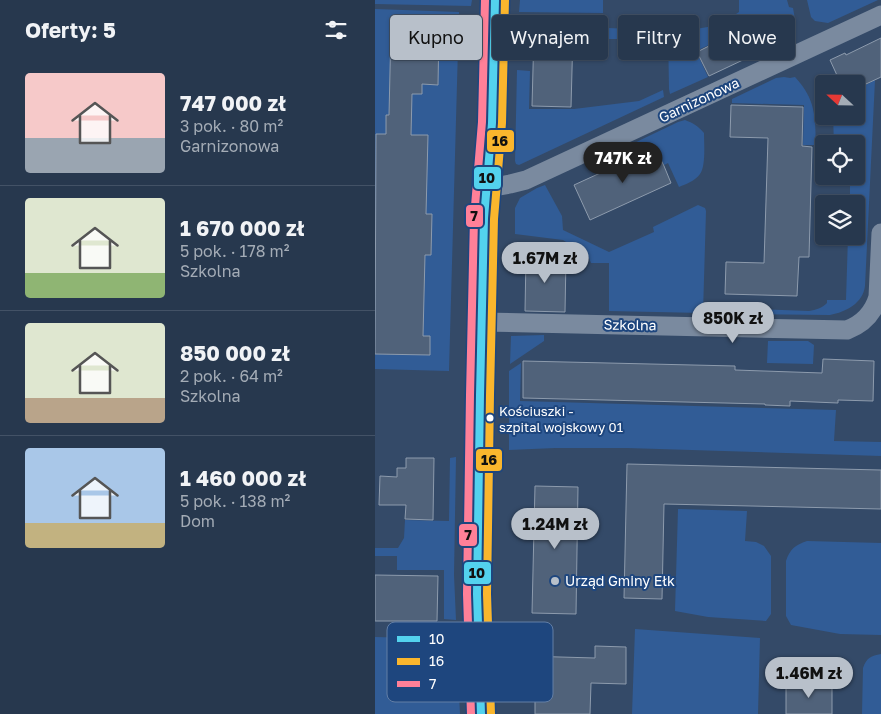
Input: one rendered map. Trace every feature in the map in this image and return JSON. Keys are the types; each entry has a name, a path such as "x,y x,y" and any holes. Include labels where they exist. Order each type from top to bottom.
{"street":[{"path":"478,622 484,218 492,123 495,0"},
{"name":"Garnizonowa","path":"487,188 526,180 881,15"},
{"name":"Szkolna","path":"482,322 847,330 865,320 873,311 876,303 878,297 881,234"}],"shaded area":[{"path":"375,0 472,0 471,6 375,4"},
{"path":"520,0 603,0 603,13 519,12"},
{"path":"739,0 787,0 789,7 793,8 794,15 736,15 739,12"},
{"path":"807,0 878,0 828,23 815,21 811,17"},
{"path":"375,9 459,12 459,15 390,15 390,60 458,60 449,371 375,369"},
{"path":"709,26 709,45 699,50 699,28"},
{"path":"608,28 618,28 618,39 608,39"},
{"path":"699,58 708,77 670,94 669,60 699,60"},
{"path":"517,70 530,71 529,109 574,109 639,101 663,90 664,97 519,165 515,161"},
{"path":"795,77 807,93 813,109 815,145 803,145 804,105 732,103 732,99 776,78"},
{"path":"875,80 864,292 853,306 842,312 830,315 732,314 732,308 809,311 823,306 827,303 827,300 846,300 848,245 865,245 865,195 850,195 850,185 865,185 865,135 834,135 833,125 865,125 865,85"},
{"path":"685,120 700,128 704,133 703,166 700,174 693,180 679,187 668,163 664,165 655,147 610,168 605,157"},
{"path":"545,185 562,216 563,230 609,252 654,232 653,227 698,205 705,208 703,313 609,311 609,263 591,263 588,256 563,240 515,234 515,208 520,198"},
{"path":"544,335 544,341 510,364 511,336"},
{"path":"768,341 808,341 814,345 813,364 767,363"},
{"path":"521,363 520,401 836,410 834,441 881,442 881,456 627,448 509,450 509,371"},
{"path":"456,457 454,575 456,620 444,619 444,570 397,570 397,556 375,556 375,548 398,548 404,538 405,520 449,521 450,458"},
{"path":"678,509 747,511 745,541 756,542 764,546 771,556 771,614 766,621 708,617 675,611"},
{"path":"807,541 881,543 881,635 840,634 791,625 786,616 786,561 793,548"},
{"path":"635,629 760,638 758,714 632,714"},
{"path":"375,637 387,637 387,702 459,702 460,714 375,714"},
{"path":"881,654 881,714 862,714 863,668 866,661 875,655"}],"building":[{"path":"881,38 881,77 866,84 865,75 837,75 830,60 845,53 846,55"},
{"path":"709,46 709,60 743,60 709,76 699,56 699,51"},
{"path":"390,60 438,60 438,85 422,84 422,94 412,94 411,135 428,135 426,214 432,214 431,255 425,255 423,336 430,336 430,355 375,354 376,134 386,134 386,115 389,115"},
{"path":"533,60 572,60 571,107 532,106"},
{"path":"731,105 803,107 802,146 812,147 809,257 799,257 797,296 725,294 726,262 764,263 768,138 730,137"},
{"path":"655,148 671,183 590,220 574,185"},
{"path":"526,257 566,258 565,312 525,311"},
{"path":"823,359 874,361 873,401 838,400 838,403 790,401 790,406 523,398 523,361 735,366 735,370 822,373"},
{"path":"406,458 434,458 433,520 405,519 406,505 379,505 380,476 397,477 397,468 406,468"},
{"path":"627,464 881,470 881,509 664,504 662,599 624,598"},
{"name":"Urząd Gminy Ełk","path":"535,486 578,487 576,614 532,613"},
{"path":"375,575 438,576 437,621 375,621"},
{"path":"595,646 626,647 626,684 591,683 590,714 535,714 535,702 553,702 553,657 595,658"},
{"path":"786,684 832,685 832,714 786,714"}],"transit line":[{"name":"7","path":"468,622 474,218 482,122 485,0"},
{"name":"10","path":"478,622 484,218 492,123 495,0"},
{"name":"16","path":"488,622 494,219 502,123 505,0"},
{"name":"7","path":"471,702 471,714"},
{"name":"10","path":"481,702 481,714"},
{"name":"16","path":"491,702 491,714"}],"place":[{"name":"Kościuszki - szpital wojskowy 01","path":"490,418"},
{"name":"Urząd Gminy Ełk","path":"555,581"}]}
